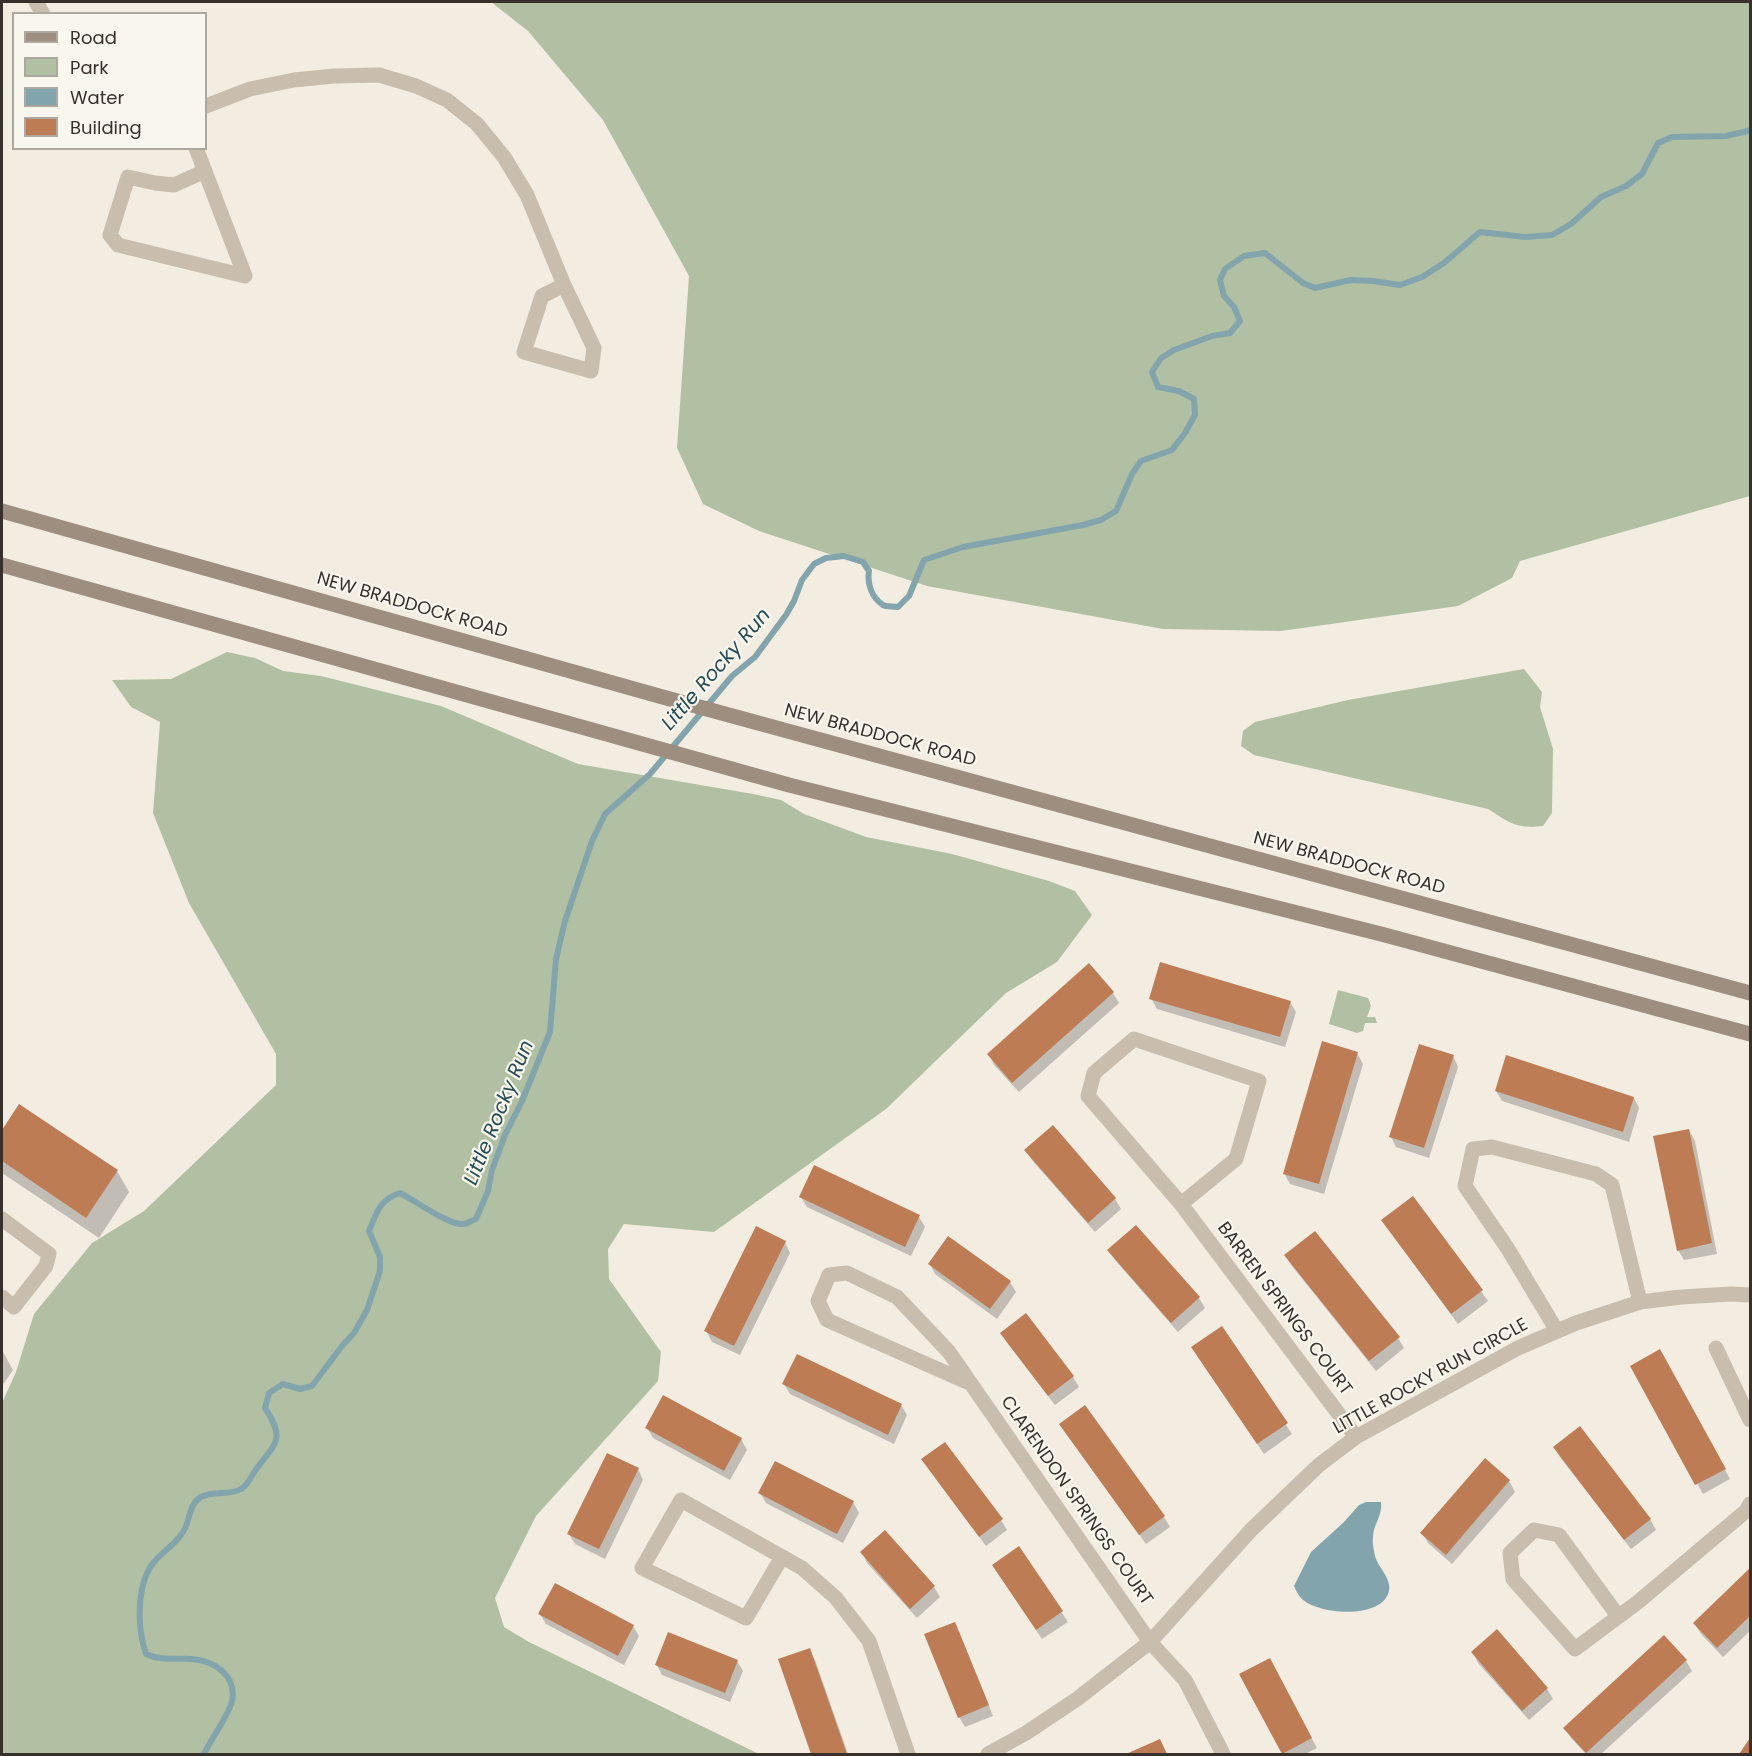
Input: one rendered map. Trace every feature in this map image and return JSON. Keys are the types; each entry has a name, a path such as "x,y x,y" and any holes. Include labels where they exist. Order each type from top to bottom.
{"main road":[{"name":"NEW BRADDOCK ROAD","path":"2,511 659,696 1750,993"},
{"path":"2,565 789,785 1385,934 1750,1034"}],"street":[{"path":"207,106 250,89 294,80 334,76 379,75 416,86 447,100 477,124 504,157 527,195 564,285 594,348 591,371 524,352 542,296 564,285"},
{"path":"197,150 205,171 244,276 118,245 110,235 128,177 174,185 205,171"},
{"name":"BARREN SPRINGS COURT","path":"1181,1204 1236,1159 1259,1081 1134,1039 1095,1073 1088,1096 1181,1204 1356,1437"},
{"path":"1557,1331 1508,1249 1465,1186 1473,1149 1492,1147 1596,1174 1612,1185 1640,1302"},
{"path":"2,1219 49,1254 46,1266 14,1306 2,1297"},
{"name":"CLARENDON SPRINGS COURT","path":"969,1383 827,1320 818,1301 829,1275 847,1273 897,1297 949,1352 1150,1642 1185,1680 1223,1755"},
{"name":"LITTLE ROCKY RUN CIRCLE","path":"988,1755 1077,1699 1150,1642 1251,1530 1318,1466 1356,1437 1518,1348 1576,1323 1640,1302 1681,1297 1750,1295"},
{"path":"1716,1348 1750,1420"},
{"path":"782,1557 746,1618 642,1568 681,1500 802,1568 836,1598 869,1641 908,1755"},
{"path":"1618,1616 1559,1535 1534,1530 1510,1553 1513,1579 1575,1649 1618,1616 1746,1511 1750,1504"}],"green space":[{"path":"491,2 1750,2 1750,496 1520,561 1512,578 1458,606 1281,631 1163,629 927,586 759,531 703,504 677,448 689,276 603,120 528,31"},
{"path":"227,652 255,658 283,671 321,676 441,706 578,764 781,800 804,814 866,837 952,854 1049,881 1075,891 1092,915 1057,962 1006,993 886,1109 714,1232 624,1224 608,1249 609,1279 661,1352 658,1381 536,1516 495,1598 504,1627 529,1642 759,1754 2,1754 2,1403 16,1372 34,1314 92,1243 144,1211 276,1085 276,1054 189,903 153,813 160,722 131,707 112,680 171,679"},
{"path":"1524,669 1542,692 1540,707 1553,749 1552,813 1543,826 1520,826 1488,809 1254,755 1241,746 1243,731 1255,722 1348,700"},
{"path":"1338,990 1368,998 1371,1006 1367,1017 1375,1017 1377,1023 1365,1023 1363,1031 1357,1033 1329,1024"}],"water":[{"path":"1366,1502 1381,1502 1381,1511 1373,1533 1373,1544 1377,1561 1389,1584 1388,1594 1373,1608 1361,1611 1333,1611 1309,1604 1300,1597 1294,1586 1311,1552 1359,1505"}],"building":[{"path":"1160,962 1291,1001 1280,1037 1149,999"},
{"path":"1089,963 1114,992 1012,1083 987,1054"},
{"path":"1322,1041 1358,1052 1319,1184 1283,1174"},
{"path":"1419,1044 1454,1055 1424,1148 1389,1137"},
{"path":"1506,1055 1634,1097 1623,1132 1495,1091"},
{"path":"19,1104 118,1170 86,1218 2,1161 2,1130"},
{"path":"1053,1125 1116,1198 1088,1223 1024,1150"},
{"path":"1689,1129 1712,1243 1677,1251 1653,1136"},
{"path":"814,1165 920,1215 905,1247 799,1197"},
{"path":"1413,1196 1483,1290 1451,1314 1381,1220"},
{"path":"1136,1225 1200,1297 1171,1323 1107,1250"},
{"path":"756,1226 786,1241 734,1346 704,1331"},
{"path":"1315,1231 1400,1337 1369,1361 1284,1255"},
{"path":"948,1236 1011,1281 990,1309 928,1264"},
{"path":"1026,1313 1074,1376 1048,1396 1000,1333"},
{"path":"1222,1326 1288,1423 1257,1444 1191,1347"},
{"path":"1660,1349 1726,1469 1695,1485 1630,1366"},
{"path":"797,1354 902,1404 888,1435 782,1384"},
{"path":"663,1395 742,1438 724,1471 645,1428"},
{"path":"1085,1405 1165,1516 1139,1535 1059,1424"},
{"path":"1580,1426 1651,1519 1624,1540 1553,1447"},
{"path":"945,1442 1003,1519 979,1537 921,1459"},
{"path":"607,1453 639,1468 599,1549 567,1534"},
{"path":"1485,1458 1510,1480 1446,1555 1420,1533"},
{"path":"775,1461 854,1501 837,1534 758,1493"},
{"path":"885,1530 935,1586 910,1609 860,1552"},
{"path":"1019,1546 1063,1611 1036,1630 992,1565"},
{"path":"1750,1568 1750,1616 1717,1648 1693,1623"},
{"path":"555,1583 634,1625 618,1656 538,1614"},
{"path":"955,1622 989,1705 958,1718 924,1634"},
{"path":"1497,1629 1548,1688 1522,1711 1471,1652"},
{"path":"668,1632 738,1660 725,1693 655,1665"},
{"path":"1664,1635 1687,1660 1586,1753 1563,1728"},
{"path":"810,1648 847,1754 811,1754 778,1659"},
{"path":"1270,1658 1312,1738 1282,1754 1239,1674"},
{"path":"1750,1738 1750,1754 1739,1754"},
{"path":"1160,1739 1167,1754 1126,1754"}],"waterway":[{"name":"Little Rocky Run","path":"204,1754 224,1720 232,1701 231,1684 216,1666 200,1660 163,1658 146,1654 141,1632 140,1606 148,1571 180,1536 197,1500 206,1495 243,1488 272,1448 277,1435 272,1419 265,1408 269,1393 283,1384 300,1389 312,1386 354,1333 367,1310 380,1271 380,1257 369,1231 383,1203 400,1193 457,1224 468,1223 476,1219 488,1191 492,1170 505,1135 522,1101 550,1032 556,959 565,921 592,841 605,814 650,774 732,676 755,657 786,615 802,580 814,564 826,558 844,556 863,562 869,571 869,585 875,598 883,605 898,607 909,596 924,560 963,547 1083,525 1101,520 1116,511 1132,474 1141,461 1172,450 1195,415 1194,399 1179,391 1158,387 1152,372 1161,358 1174,350 1212,336 1230,333 1240,321 1234,307 1224,296 1220,280 1225,269 1244,256 1265,253 1303,283 1315,288 1351,280 1400,285 1422,277 1444,263 1480,232 1525,237 1552,235 1571,224 1601,197 1626,186 1642,174 1658,143 1672,137 1726,136 1750,130"}]}
